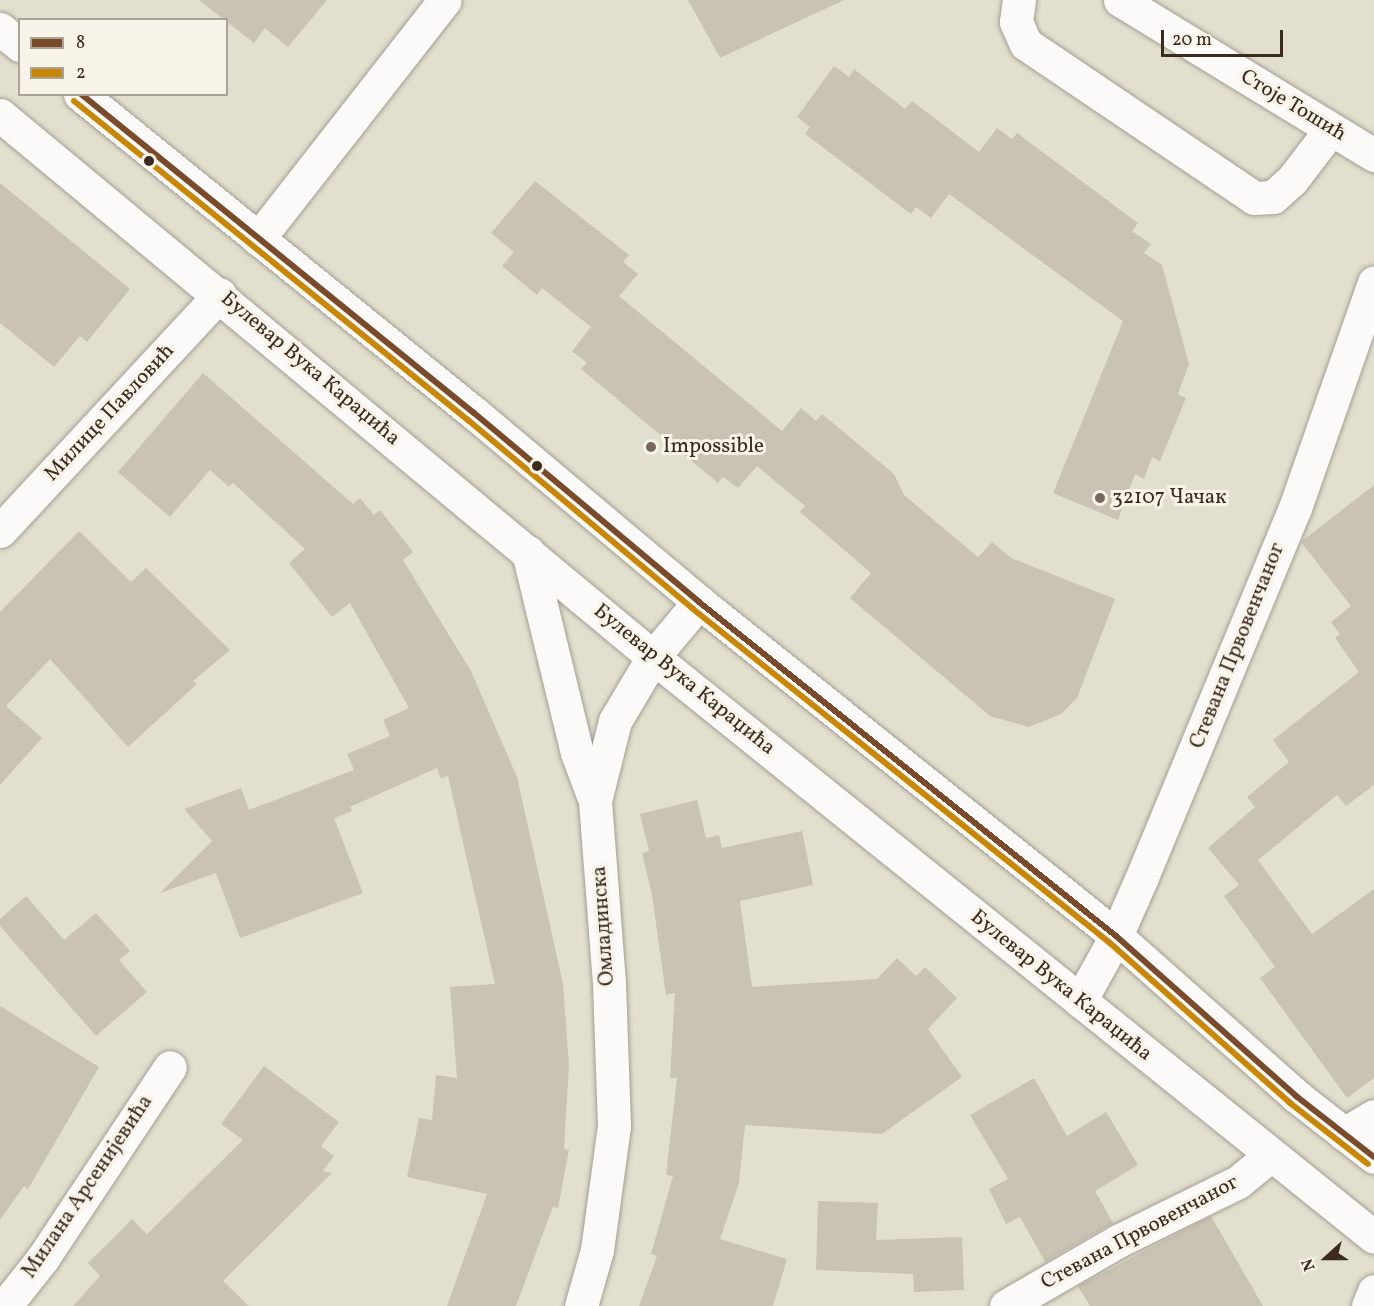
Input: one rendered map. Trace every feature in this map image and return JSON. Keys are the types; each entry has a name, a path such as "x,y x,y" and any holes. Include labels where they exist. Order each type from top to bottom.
{"street":[{"path":"258,239 445,0"},
{"path":"1019,0 1016,22 1026,44 1254,198 1273,197 1279,192 1331,129"},
{"name":"Стоје Тошић","path":"1120,0 1374,155"},
{"path":"0,29 18,43"},
{"path":"82,96 699,602 1116,936 1344,1134 1374,1157"},
{"name":"Булевар Вука Караџића","path":"0,115 220,294 653,657 1374,1237"},
{"name":"Стевана Првовенчаног","path":"1080,1001 1116,936 1295,508 1374,282"},
{"name":"Милице Павловић","path":"0,531 220,294"},
{"name":"Омладинска","path":"528,552 577,753 595,801 609,982 614,1126 597,1250 581,1306"},
{"path":"595,801 615,721 653,657 699,602"},
{"name":"Милана Арсенијевића","path":"5,1306 43,1258 170,1067"},
{"path":"1344,1134 1374,1116"},
{"name":"Стевана Првовенчаног","path":"1006,1306 1118,1241 1238,1182 1271,1155"},
{"path":"1368,1306 1374,1291"}],"building":[{"path":"199,0 327,0 288,47 265,28 254,43 228,23 228,18 222,18"},
{"path":"688,0 844,0 720,58"},
{"path":"834,66 849,77 854,69 905,109 912,101 979,152 997,128 1012,139 1017,133 1138,223 1132,231 1151,244 1144,253 1162,265 1189,364 1178,394 1186,398 1160,461 1152,457 1144,479 1135,474 1118,520 1053,493 1123,321 949,194 931,218 916,207 911,214 805,134 810,127 797,117"},
{"path":"535,181 629,255 623,262 638,274 619,296 782,431 801,408 816,421 822,414 894,474 904,495 978,557 992,542 1011,558 1115,599 1077,698 1061,714 1029,727 990,716 850,598 871,573 800,512 805,506 757,466 738,488 723,477 718,483 581,369 587,363 572,351 591,327 542,288 537,295 502,266 514,252 491,233"},
{"path":"0,183 130,289 87,342 80,336 54,367 0,323"},
{"path":"203,373 353,504 360,498 374,515 380,510 413,552 403,560 471,671 517,777 563,984 569,1065 564,1149 569,1150 558,1208 553,1207 516,1306 447,1306 487,1194 407,1177 419,1118 432,1120 436,1075 457,1078 450,987 495,984 448,776 441,779 437,768 350,807 352,811 334,818 363,893 240,938 216,873 160,893 212,841 184,809 241,788 249,810 354,770 347,754 390,736 383,720 409,708 350,603 332,617 289,563 305,549 233,483 229,487 210,470 170,517 118,472"},
{"path":"1374,485 1374,785 1346,806 1337,795 1258,860 1312,934 1374,889 1374,1078 1347,1098 1260,978 1275,967 1224,896 1239,885 1208,848 1255,807 1247,797 1289,762 1273,740 1359,672 1335,638 1340,634 1331,622 1351,606 1301,542"},
{"path":"79,531 131,582 146,568 230,650 193,681 197,684 128,747 50,659 6,706 42,738 0,785 0,612"},
{"path":"697,800 706,838 719,835 722,848 802,831 813,885 740,901 752,987 877,979 897,958 916,976 925,967 957,998 928,1029 962,1077 882,1134 745,1125 739,1183 720,1239 787,1259 773,1306 639,1306 657,1256 651,1254 673,1176 666,1175 677,1078 670,1078 675,993 666,995 652,895 642,853 649,851 640,814"},
{"path":"26,896 64,940 96,913 130,951 119,960 147,992 96,1036 0,926 0,919"},
{"path":"0,1006 99,1067 28,1189 24,1186 0,1220"},
{"path":"264,1066 339,1122 321,1146 334,1156 323,1171 332,1173 223,1281 249,1306 73,1306 100,1276 88,1263 132,1219 147,1234 243,1140 221,1124"},
{"path":"1034,1078 1067,1136 1106,1112 1138,1165 1095,1191 1113,1223 1045,1262 1020,1217 1006,1224 989,1189 1008,1179 970,1115"},
{"path":"818,1201 878,1203 876,1240 962,1237 964,1290 914,1292 913,1274 816,1270"},
{"path":"1211,1216 1263,1306 1090,1306 1078,1286"}],"transit line":[{"name":"8","path":"83,96 474,413 699,602 1116,936 1296,1096 1374,1157"},
{"name":"2","path":"74,101 468,420 693,609 1110,943 1290,1103 1368,1164"}],"place":[{"name":"Impossible","path":"651,447"},
{"name":"32107 Чачак","path":"1100,498"}]}
